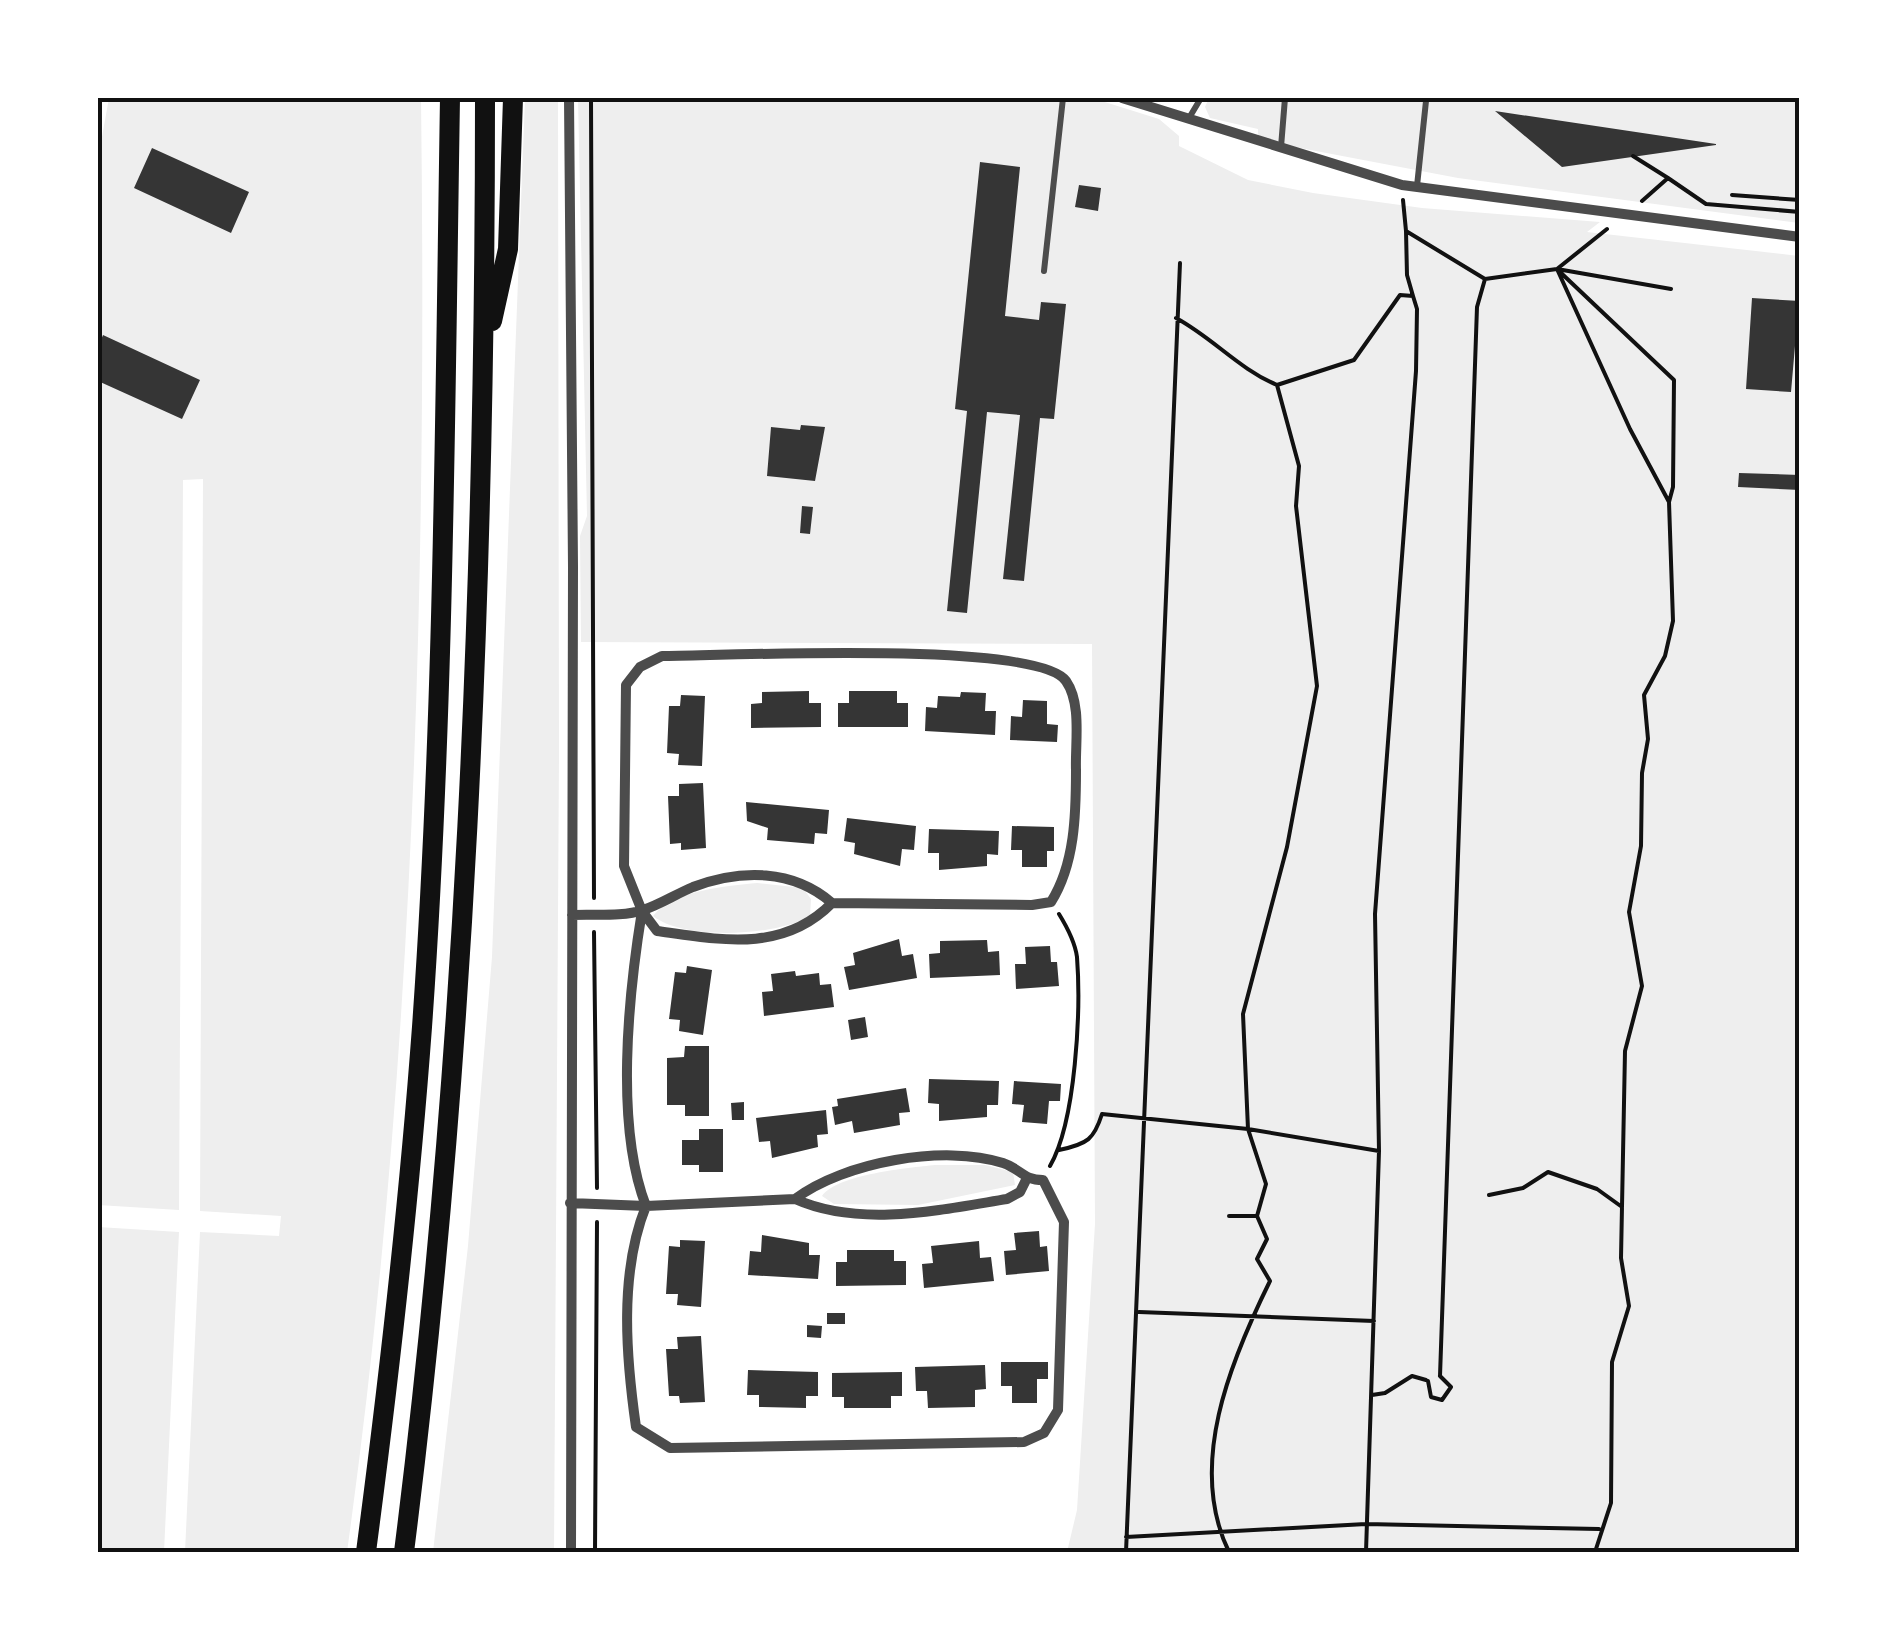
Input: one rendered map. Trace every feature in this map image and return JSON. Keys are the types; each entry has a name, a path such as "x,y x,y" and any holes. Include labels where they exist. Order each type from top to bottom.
{"main road":[{"path":"366,1552 404,1236 422,1024 443,570 450,98"},
{"path":"404,1552 443,1204 459,998 476,629 486,98"},
{"path":"483,362 508,248 514,98"}],"street":[{"path":"568,98 571,1552"},
{"path":"1122,98 1402,185 1800,238"},
{"path":"572,915 642,911 699,885 790,876 812,886 832,904 1032,906 1050,902 1063,882 1076,814 1075,700 1065,679 1048,667 1016,658 944,655 662,656 640,667 626,685 624,866 642,911 658,931 758,939 810,926 832,904"},
{"path":"642,911 628,1018 633,1172 646,1206 632,1240 628,1369 636,1427 670,1448 1024,1442 1044,1433 1058,1410 1064,1222 1043,1180 1026,1180 1001,1162 938,1157 852,1170 821,1182 796,1199"},
{"path":"570,1203 646,1206 796,1199 823,1210 915,1213 1007,1199 1020,1192 1026,1180"}],"lane":[{"path":"1044,271 1063,98"},
{"path":"1189,120 1201,98"},
{"path":"1281,147 1285,98"},
{"path":"1417,187 1426,101"}],"path":[{"path":"591,98 595,1552"},
{"path":"1634,156 1706,204 1800,212"},
{"path":"1557,268 1668,178"},
{"path":"1366,1552 1379,1150 1375,914 1416,372 1417,308 1402,185"},
{"path":"1732,195 1800,200"},
{"path":"1406,231 1485,278 1557,268 1671,289"},
{"path":"1126,1552 1180,263"},
{"path":"1557,268 1630,429 1669,502"},
{"path":"1557,268 1674,380 1674,487 1669,502 1673,622 1665,656 1644,695 1648,739 1642,773 1640,846 1629,912 1642,986 1625,1051 1620,1258 1629,1306 1612,1362 1611,1503 1595,1552"},
{"path":"1428,1381 1431,1397 1442,1400 1451,1387 1440,1376 1477,307 1485,278"},
{"path":"1176,318 1210,336 1251,374 1277,385 1354,360 1400,295 1413,296"},
{"path":"1228,1552 1218,1531 1209,1490 1212,1446 1253,1315 1270,1282 1257,1259 1267,1240 1256,1216 1266,1184 1248,1129 1243,1014 1287,847 1317,686 1296,506 1299,466 1277,385"},
{"path":"1043,1180 1059,1150 1073,1086 1076,954 1067,927 1050,902"},
{"path":"1059,1150 1089,1140 1098,1130 1100,1114 1248,1129 1379,1150"},
{"path":"1489,1196 1523,1188 1548,1172 1596,1189 1622,1207"},
{"path":"1229,1216 1256,1216"},
{"path":"1137,1312 1374,1321"},
{"path":"1372,1394 1386,1392 1412,1376 1428,1381 1440,1376"},
{"path":"1126,1537 1366,1524 1600,1530"}],"shaded area":[{"path":"109,98 421,98 421,462 411,826 388,1190 347,1552 185,1552 200,1232 279,1236 281,1216 200,1211 203,479 183,480 179,1210 98,1205 98,159"},
{"path":"525,98 558,98 554,1552 433,1552 468,1246 492,957"},
{"path":"578,98 1092,98 1159,119 1179,136 1179,146 1248,180 1422,208 1600,222 1587,232 1799,256 1799,1552 1067,1552 1077,1510 1095,1224 1092,644 581,642 580,536 587,516"},
{"path":"1209,98 1799,98 1799,223 1458,178 1258,140 1258,129 1210,118 1205,107"},
{"path":"757,883 803,888 811,899 810,916 776,928 731,933 686,929 653,916 673,900 687,895"},
{"path":"935,1165 985,1165 1013,1172 1015,1185 918,1205 834,1204 822,1196 830,1188 858,1177"},
{"path":"98,1227 179,1232 164,1552 98,1552"}],"building":[{"path":"1495,111 1716,144 1716,145 1562,167"},
{"path":"152,148 249,192 231,233 134,188"},
{"path":"980,162 1020,167 1005,316 1039,320 1041,302 1066,304 1054,419 1040,418 1024,581 1003,579 1020,415 987,412 967,613 947,611 967,411 955,409"},
{"path":"1079,185 1101,188 1098,211 1075,207"},
{"path":"1752,298 1800,301 1800,347 1795,346 1791,392 1746,389"},
{"path":"103,335 200,380 182,419 98,381 98,347"},
{"path":"801,425 825,427 815,481 767,476 771,427 800,430"},
{"path":"1739,473 1800,475 1800,490 1738,487"},
{"path":"802,506 813,507 810,534 800,533"},
{"path":"809,691 809,703 821,703 821,727 751,728 751,704 762,703 762,692"},
{"path":"849,691 897,691 897,703 908,703 908,727 838,727 838,703 849,703"},
{"path":"961,692 986,693 985,711 996,711 995,735 925,731 926,707 937,708 938,696 960,697"},
{"path":"681,695 705,696 702,766 678,765 679,754 667,753 669,706 680,706"},
{"path":"1023,700 1047,701 1047,724 1058,725 1057,742 1010,740 1011,716 1022,717"},
{"path":"703,783 706,848 681,850 681,843 670,844 668,796 679,796 679,784"},
{"path":"746,802 829,810 827,834 815,833 814,844 767,840 768,828 747,821"},
{"path":"847,818 916,826 914,850 902,849 900,866 854,854 855,843 844,841"},
{"path":"1012,826 1054,827 1054,851 1047,851 1047,867 1022,867 1022,850 1011,850"},
{"path":"929,829 999,831 998,855 987,854 987,866 939,870 939,853 928,853"},
{"path":"899,939 902,956 913,954 917,978 849,990 844,967 855,965 853,953"},
{"path":"987,940 988,952 999,951 1000,975 930,978 929,954 940,953 940,941"},
{"path":"1050,946 1051,962 1057,962 1059,986 1016,989 1015,964 1026,964 1025,947"},
{"path":"687,966 712,970 703,1035 679,1031 680,1020 669,1019 675,972 686,973"},
{"path":"795,971 796,976 819,973 820,985 831,984 834,1007 764,1016 762,992 773,991 771,974"},
{"path":"865,1017 868,1037 851,1040 848,1020"},
{"path":"685,1046 709,1046 709,1116 685,1116 685,1105 667,1105 667,1058 684,1057"},
{"path":"929,1079 999,1081 998,1105 987,1105 987,1117 939,1121 939,1104 928,1103"},
{"path":"1014,1081 1061,1084 1060,1101 1049,1101 1047,1124 1022,1122 1024,1105 1012,1104"},
{"path":"906,1088 910,1112 899,1113 900,1125 854,1133 852,1121 835,1125 832,1107 838,1106 837,1099"},
{"path":"744,1102 744,1120 732,1120 731,1103"},
{"path":"826,1110 828,1134 817,1135 818,1147 772,1158 770,1141 759,1142 756,1118"},
{"path":"699,1129 723,1129 723,1172 699,1172 699,1165 682,1165 682,1140 699,1140"},
{"path":"1039,1231 1040,1247 1047,1246 1049,1271 1006,1275 1004,1251 1016,1250 1014,1233"},
{"path":"762,1235 809,1243 809,1255 820,1255 818,1279 748,1275 750,1251 761,1252"},
{"path":"680,1240 705,1241 701,1307 677,1305 678,1294 666,1294 669,1246 680,1247"},
{"path":"979,1241 980,1258 991,1257 994,1281 924,1288 922,1264 933,1263 931,1246"},
{"path":"847,1250 894,1250 894,1261 906,1261 906,1285 836,1286 836,1262 847,1262"},
{"path":"827,1313 845,1313 845,1324 827,1324"},
{"path":"807,1325 822,1326 821,1338 807,1337"},
{"path":"701,1336 705,1402 680,1403 679,1396 669,1396 666,1349 678,1349 677,1337"},
{"path":"1001,1362 1048,1362 1048,1379 1037,1379 1037,1403 1012,1403 1012,1386 1001,1386"},
{"path":"985,1365 986,1389 975,1390 975,1407 928,1408 927,1391 916,1391 915,1367"},
{"path":"748,1370 818,1372 818,1396 806,1396 806,1408 759,1407 759,1395 747,1395"},
{"path":"902,1372 902,1396 891,1396 891,1408 844,1408 844,1397 832,1397 832,1373"}]}
